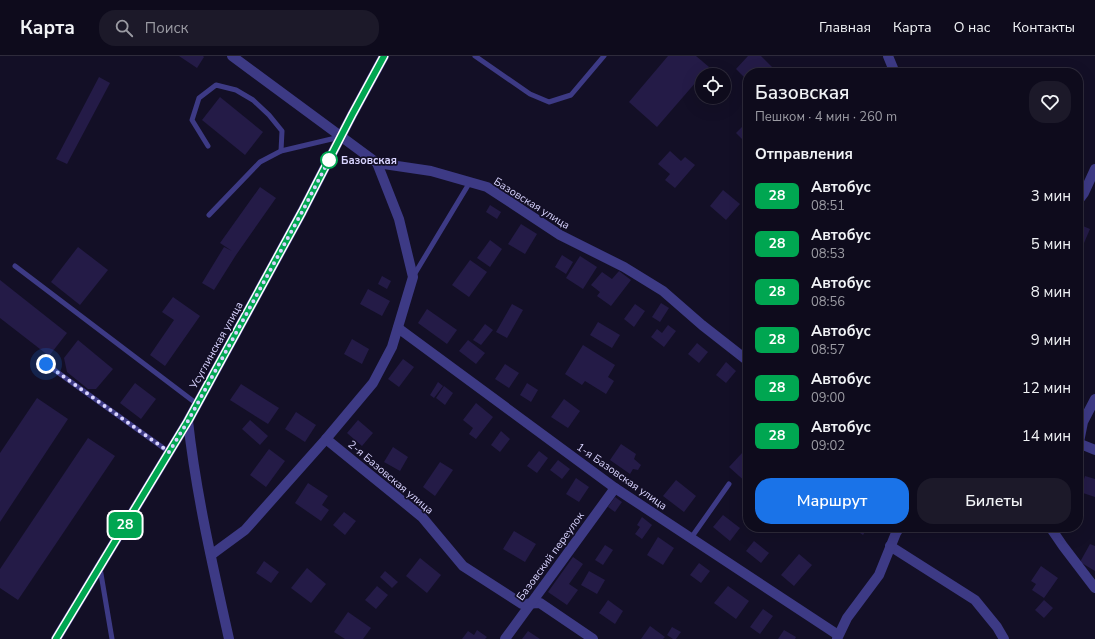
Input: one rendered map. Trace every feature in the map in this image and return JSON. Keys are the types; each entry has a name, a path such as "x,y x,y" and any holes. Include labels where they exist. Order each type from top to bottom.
{"street":[{"name":"Базовская улица","path":"232,56 377,163 431,171 488,187 560,235 624,267 663,291 702,325 743,357"},
{"name":"Усуглинская улица","path":"59,638 99,567 188,421 302,212 384,56"},
{"path":"888,56 893,68"},
{"path":"211,555 245,530 326,439 373,383 392,347 413,277 399,219 377,163"},
{"path":"1083,194 1095,169"},
{"name":"1-я Базовская улица","path":"398,328 615,488 838,637"},
{"path":"1083,422 1095,399"},
{"path":"188,421 192,453 211,555 229,639"},
{"name":"2-я Базовская улица","path":"326,439 422,517 463,566 522,604 540,603 594,639"},
{"path":"1083,444 1095,450"},
{"name":"Базовский переулок","path":"505,639 615,488"},
{"path":"838,637 847,618 878,575 896,532"},
{"path":"1053,532 1095,588"},
{"path":"890,546 975,600 997,627 1004,639"}],"lane":[{"path":"475,56 530,94 548,102 571,95 604,56"},
{"path":"208,146 192,120 199,98 216,85 236,90 253,100 269,115 282,131 281,151"},
{"path":"209,215 260,162 281,151 341,137"},
{"path":"413,277 470,182"},
{"path":"15,266 197,404"},
{"path":"46,364 169,452"},
{"path":"691,538 729,484"},
{"path":"99,567 112,639"}],"building":[{"path":"179,56 203,56 204,57 197,68"},
{"path":"668,56 696,56 709,67 695,68 695,83 657,127 629,102"},
{"path":"748,56 761,56 773,68 743,68 743,76 736,69"},
{"path":"99,77 110,83 67,164 56,159"},
{"path":"220,97 263,132 245,155 202,120"},
{"path":"743,126 743,140 736,133"},
{"path":"670,151 681,161 685,157 695,165 675,188 665,180 670,174 658,164"},
{"path":"260,187 276,198 236,255 214,290 202,283 224,247 232,251 220,243"},
{"path":"723,190 740,204 726,220 710,206"},
{"path":"490,205 501,212 497,219 486,212"},
{"path":"521,224 537,234 525,254 508,244"},
{"path":"1083,226 1090,229 1083,243"},
{"path":"490,240 502,249 490,267 477,258"},
{"path":"78,247 108,270 80,305 51,282"},
{"path":"562,255 573,262 566,274 555,267"},
{"path":"580,256 597,267 583,289 566,278"},
{"path":"470,260 487,272 469,297 452,285"},
{"path":"619,271 631,280 611,306 597,296 600,292 591,285 602,272 612,279"},
{"path":"382,276 391,281 387,289 378,284"},
{"path":"0,280 67,333 49,356 0,318"},
{"path":"368,289 390,301 382,316 360,304"},
{"path":"173,297 200,316 165,366 150,355 174,320 162,312"},
{"path":"661,303 669,308 660,322 652,317"},
{"path":"512,304 523,310 507,338 496,332"},
{"path":"635,304 645,311 634,327 624,319"},
{"path":"427,309 457,330 447,344 418,323"},
{"path":"598,322 620,335 612,348 590,335"},
{"path":"485,324 493,330 481,345 473,340"},
{"path":"668,325 676,331 664,347 651,337 657,329 662,333"},
{"path":"352,339 369,349 362,364 344,354"},
{"path":"78,340 113,369 96,389 88,389 67,372 64,358"},
{"path":"468,340 485,353 476,364 459,351"},
{"path":"697,343 708,352 699,363 688,354"},
{"path":"583,345 615,365 608,377 614,381 606,394 585,381 582,385 565,374"},
{"path":"403,359 414,367 399,387 388,379"},
{"path":"726,362 736,371 726,383 716,375"},
{"path":"505,364 519,373 509,388 495,379"},
{"path":"438,382 443,386 434,398 430,395"},
{"path":"135,383 156,399 141,419 120,403"},
{"path":"527,383 538,390 531,402 520,395"},
{"path":"241,384 279,408 268,424 230,400"},
{"path":"444,386 453,393 445,405 436,398"},
{"path":"37,398 68,419 0,522 0,453"},
{"path":"564,399 580,411 568,428 551,417"},
{"path":"476,403 493,417 476,439 469,434 473,428 463,420"},
{"path":"296,412 316,425 305,442 285,429"},
{"path":"250,420 268,436 260,445 242,429"},
{"path":"358,420 373,433 362,446 347,433"},
{"path":"501,431 510,439 500,452 491,445"},
{"path":"88,438 115,456 18,600 0,588 0,569"},
{"path":"621,444 636,454 634,459 641,465 638,470 633,469 630,474 610,460"},
{"path":"393,447 408,457 400,471 384,462"},
{"path":"269,449 285,461 266,487 250,475"},
{"path":"539,451 548,458 537,473 527,466"},
{"path":"743,452 743,480 729,467"},
{"path":"558,460 570,469 562,479 550,470"},
{"path":"440,462 453,470 435,496 423,487"},
{"path":"1085,476 1095,479 1095,497 1083,493 1083,482"},
{"path":"576,478 589,487 579,502 566,494"},
{"path":"676,480 696,496 684,512 663,496"},
{"path":"308,483 328,496 322,505 329,510 321,521 295,503"},
{"path":"615,497 622,502 615,512 608,507"},
{"path":"344,512 356,521 345,535 333,525"},
{"path":"723,515 740,528 730,541 713,527"},
{"path":"642,517 652,525 642,539 635,534 640,527 637,525"},
{"path":"514,531 536,544 525,562 503,549"},
{"path":"658,537 674,548 663,565 647,555"},
{"path":"754,541 769,553 761,563 746,551"},
{"path":"1090,544 1095,546 1095,571 1080,562"},
{"path":"605,545 613,550 603,565 595,560"},
{"path":"799,554 812,565 794,586 781,575"},
{"path":"573,557 583,564 569,584 578,590 567,605 548,592"},
{"path":"420,558 441,575 427,593 406,576"},
{"path":"264,561 279,572 271,583 256,573"},
{"path":"699,563 710,571 701,583 690,575"},
{"path":"1041,566 1058,578 1044,598 1032,590 1036,584 1031,581"},
{"path":"307,568 326,584 311,603 291,588"},
{"path":"385,571 398,582 392,588 380,577"},
{"path":"589,571 605,580 597,594 581,585"},
{"path":"377,586 388,595 376,609 365,600"},
{"path":"728,586 749,601 736,619 714,603"},
{"path":"608,600 623,611 615,624 599,613"},
{"path":"1044,600 1053,608 1044,618 1035,610"},
{"path":"763,609 773,616 760,634 750,627"},
{"path":"348,612 371,628 363,639 345,639 334,632"},
{"path":"650,626 665,637 663,639 641,639"},
{"path":"672,627 681,632 676,639 673,639 667,635"},
{"path":"477,630 487,637 485,639 462,639 468,631 474,635"},
{"path":"784,630 796,637 795,639 778,639"},
{"path":"528,631 540,639 522,639"}],"bus line":[{"name":"28","path":"56,639 188,421 302,212 384,56"}],"place":[{"name":"Базовская","path":"329,160"}],"route":[{"path":"46,364 169,452 188,421 329,160"}]}
